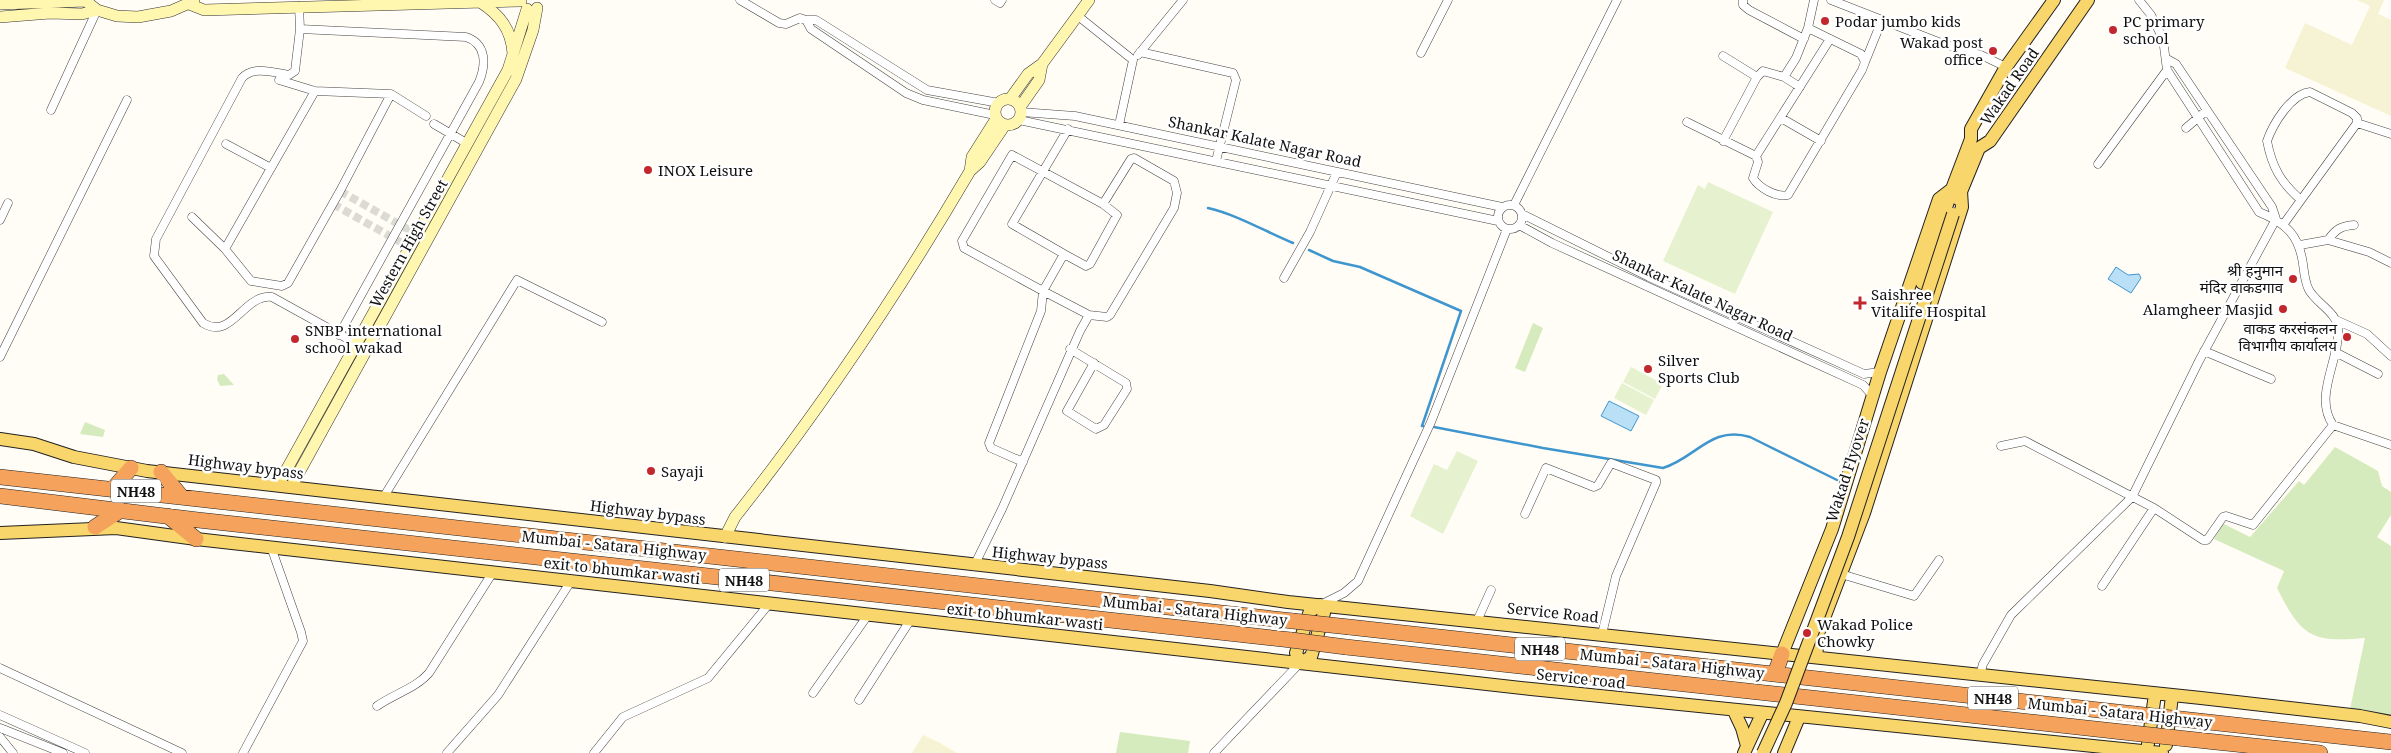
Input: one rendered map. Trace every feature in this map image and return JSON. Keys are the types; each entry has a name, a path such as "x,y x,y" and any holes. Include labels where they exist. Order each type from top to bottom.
{"highway":[{"path":"113,489 131,468"},
{"path":"162,472 181,496"},
{"name":"Mumbai - Satara Highway","path":"0,477 2391,742"},
{"name":"Mumbai - Satara Highway","path":"0,496 1346,647 2320,753"},
{"path":"95,527 121,510"},
{"path":"168,516 196,539"},
{"path":"1775,674 1782,654"}],"main road":[{"name":"Wakad Road","path":"1956,190 1971,139 1971,129 2006,68 2054,0"},
{"name":"Wakad Road","path":"1956,190 1979,148 1990,141 2088,0"},
{"name":"Wakad Flyover","path":"1763,753 1786,703 1848,537 1956,190"},
{"path":"1782,654 1832,530 1872,395 1940,200 1956,190 1962,207 1856,536 1816,638 1816,657"},
{"name":"Wakad Flyover","path":"1748,751 1801,645 1843,534 1949,213"},
{"name":"Highway bypass","path":"0,439 34,444 74,457 162,472 1320,605"},
{"name":"exit to bhumkar wasti","path":"0,533 95,527 116,528 196,539 1300,663"},
{"path":"1832,530 1856,536"},
{"path":"1300,663 1311,657 1324,613 1320,605"},
{"name":"Service Road","path":"1320,605 2360,716 2391,722"},
{"name":"Service road","path":"1300,663 1762,714 2164,753"},
{"path":"2147,751 2155,694"},
{"path":"2164,753 2172,696"},
{"path":"1734,711 1742,728 1748,751"},
{"path":"1748,751 1762,714"},
{"path":"1784,753 1799,717"}],"street":[{"path":"740,0 779,23 786,24 800,18 816,20 927,90 998,103 1010,99 1028,74 1042,64 1089,0"},
{"path":"995,0 1000,3 1002,0"},
{"path":"1119,125 1133,60 1183,0"},
{"path":"1421,53 1448,0"},
{"path":"1514,205 1617,0"},
{"path":"1743,0 1743,5 1750,10 1804,39"},
{"path":"1784,77 1804,39 1814,0"},
{"path":"1831,0 1941,43 1981,55 2006,68"},
{"path":"2139,0 2158,26 2167,59 2167,70 2197,119 2259,212 2276,219 2300,245 2308,289 2336,320 2367,334 2391,356"},
{"path":"2,5 86,1 97,10 117,16 138,17 171,11 193,2 204,10 349,2 530,4"},
{"path":"480,2 502,20 512,41 513,57"},
{"name":"Western High Street","path":"464,163 468,144 513,57 530,4"},
{"name":"Western High Street","path":"284,486 464,163 518,75 533,30 530,4"},
{"path":"299,6 300,29 293,73 290,75 255,70 248,72 242,78 156,239 154,256 204,323 212,328 222,328 258,298 272,297 357,344"},
{"path":"0,17 82,14 97,10"},
{"path":"51,110 97,10"},
{"path":"1078,16 1133,60"},
{"name":"Shankar Kalate Nagar Road","path":"806,20 811,29 906,93 923,100 998,119 1011,125 1020,113"},
{"path":"1687,122 1756,156 1758,162 1753,178 1762,187 1784,196 1788,195 1865,62 1882,20"},
{"path":"1808,28 1861,54 1865,62"},
{"path":"300,29 466,38 473,40 481,49 484,57 482,74 451,134 339,335"},
{"path":"1756,156 1830,39"},
{"path":"1140,52 1233,73 1236,80 1216,161"},
{"path":"1723,56 1757,77"},
{"path":"1980,675 1983,664 2011,615 2132,497 2204,351 2276,219 2272,207 2176,64 2167,59"},
{"path":"1020,113 1039,80 1042,64"},
{"path":"2098,164 2167,70"},
{"path":"1723,141 1757,77 1763,71 1784,77 1800,87"},
{"path":"279,80 315,91 392,94 426,116"},
{"path":"225,249 315,91"},
{"path":"2283,225 2357,123 2357,118 2352,113 2310,92 2306,92 2287,106 2267,141 2276,173 2288,190 2301,200"},
{"path":"192,217 225,249 251,281 282,286 288,284 392,94"},
{"name":"Shankar Kalate Nagar Road","path":"1010,99 1020,113 1068,130 1498,221"},
{"path":"0,356 127,100"},
{"path":"725,537 735,517 859,350 916,264 970,171 980,162 998,119 998,103"},
{"path":"2186,128 2207,110"},
{"name":"Shankar Kalate Nagar Road","path":"1020,113 1076,116 1502,207"},
{"path":"1781,118 1820,141"},
{"path":"2357,123 2391,134"},
{"path":"434,124 468,144"},
{"path":"1068,130 1044,170 1012,224 1086,266 1090,264 1117,215 1103,204 1044,170 1016,155 1011,156 962,244 964,248 1089,315 1107,317 1110,315 1174,208 1176,186 1170,178 1133,158 1103,204"},
{"path":"226,144 271,168"},
{"path":"1284,278 1310,232 1337,172"},
{"path":"0,220 8,203"},
{"path":"1507,229 1498,221 1498,213 1502,207 1514,205"},
{"path":"1507,229 1519,225 1522,214 1514,205"},
{"name":"Shankar Kalate Nagar Road","path":"1522,214 1600,254 1864,374 1880,372"},
{"name":"Shankar Kalate Nagar Road","path":"1519,225 1595,263 1863,385 1872,395"},
{"path":"2328,240 2335,230 2343,226 2354,225"},
{"path":"1320,605 1344,593 1358,581 1431,422 1507,229"},
{"path":"2300,245 2328,240 2369,252 2391,264"},
{"name":"Western High Street","path":"329,406 357,344 418,245"},
{"path":"1023,462 991,448 989,443 1040,310 1044,291 1064,254"},
{"path":"1595,263 1600,254"},
{"path":"383,498 517,280 602,322"},
{"path":"1695,308 1699,300"},
{"path":"974,566 1023,462 1070,349 1089,315"},
{"path":"2336,320 2338,334 2325,404 2328,417 2333,425 2391,445"},
{"path":"1744,331 1748,322"},
{"path":"1070,349 1094,363 1126,383 1128,386 1104,424 1096,428 1067,411 1094,363"},
{"path":"2204,351 2271,379"},
{"path":"2335,352 2378,374"},
{"path":"2001,446 2024,441 2154,508 2203,540 2207,540 2223,517 2226,516 2247,525 2253,525 2333,425"},
{"path":"1525,514 1546,468 1594,487 1598,486 1609,465 1613,463 1656,480 1613,584 1602,634"},
{"path":"2102,586 2154,508"},
{"path":"243,753 302,641 302,632 271,547"},
{"path":"1841,574 1914,596 1939,560"},
{"path":"378,706 394,694 419,683 427,675 493,572"},
{"path":"447,753 498,695 571,581"},
{"path":"1477,621 1491,590"},
{"path":"594,753 623,718 708,678 769,604"},
{"path":"813,693 868,614"},
{"path":"859,700 911,620"},
{"path":"1214,753 1300,663"},
{"path":"0,668 182,753"},
{"path":"0,716 85,753"},
{"path":"0,728 62,753"},
{"path":"0,737 13,753"}],"shaded area":[{"path":"2357,0 2384,0 2378,14 2391,20 2391,116 2285,68 2305,23 2352,45 2370,6"},
{"path":"923,735 940,743 957,753 912,753"}],"green space":[{"path":"1708,182 1773,212 1735,294 1663,261 1698,185 1705,189"},
{"path":"1533,323 1543,328 1525,372 1515,368"},
{"path":"1631,367 1663,384 1655,399 1623,382"},
{"path":"224,374 234,385 220,386 217,379 218,375"},
{"path":"1622,383 1654,400 1646,415 1614,398"},
{"path":"85,422 105,430 103,437 80,434"},
{"path":"2335,447 2378,471 2382,486 2391,492 2391,515 2377,537 2391,546 2391,716 2350,709 2365,638 2331,639 2319,637 2309,632 2293,616 2277,588 2284,571 2214,539 2222,523 2250,537 2299,481 2304,485"},
{"path":"1457,451 1478,461 1443,534 1410,516 1434,464 1447,470"},
{"path":"1120,732 1190,741 1188,753 1116,753"}],"water":[{"path":"2116,267 2128,275 2139,274 2141,278 2131,293 2108,279"},
{"path":"1609,401 1639,416 1631,431 1601,416"}],"waterway":[{"path":"1208,208 1240,219 1293,243"},
{"path":"1309,250 1333,261 1360,267 1461,311 1423,426"},
{"path":"1434,427 1663,468 1675,463 1714,439 1736,434 1750,437 1837,480"}],"tunnel":[{"path":"340,191 418,235"},
{"path":"333,204 411,248"}],"place":[{"name":"Podar jumbo kids","path":"1825,21"},
{"name":"PC primary school","path":"2113,30"},
{"name":"Wakad post office","path":"1993,51"},
{"name":"INOX Leisure","path":"648,170"},
{"name":"श्री हनुमान मंदिर वाकडगाव","path":"2293,279"},
{"name":"Saishree Vitalife Hospital","path":"1860,303"},
{"name":"Alamgheer Masjid","path":"2283,309"},
{"name":"वाकड करसंकलन विभागीय कार्यालय","path":"2347,337"},
{"name":"SNBP international school wakad","path":"295,339"},
{"name":"Silver Sports Club","path":"1648,369"},
{"name":"Sayaji","path":"651,471"},
{"name":"Wakad Police Chowky","path":"1807,633"}]}
